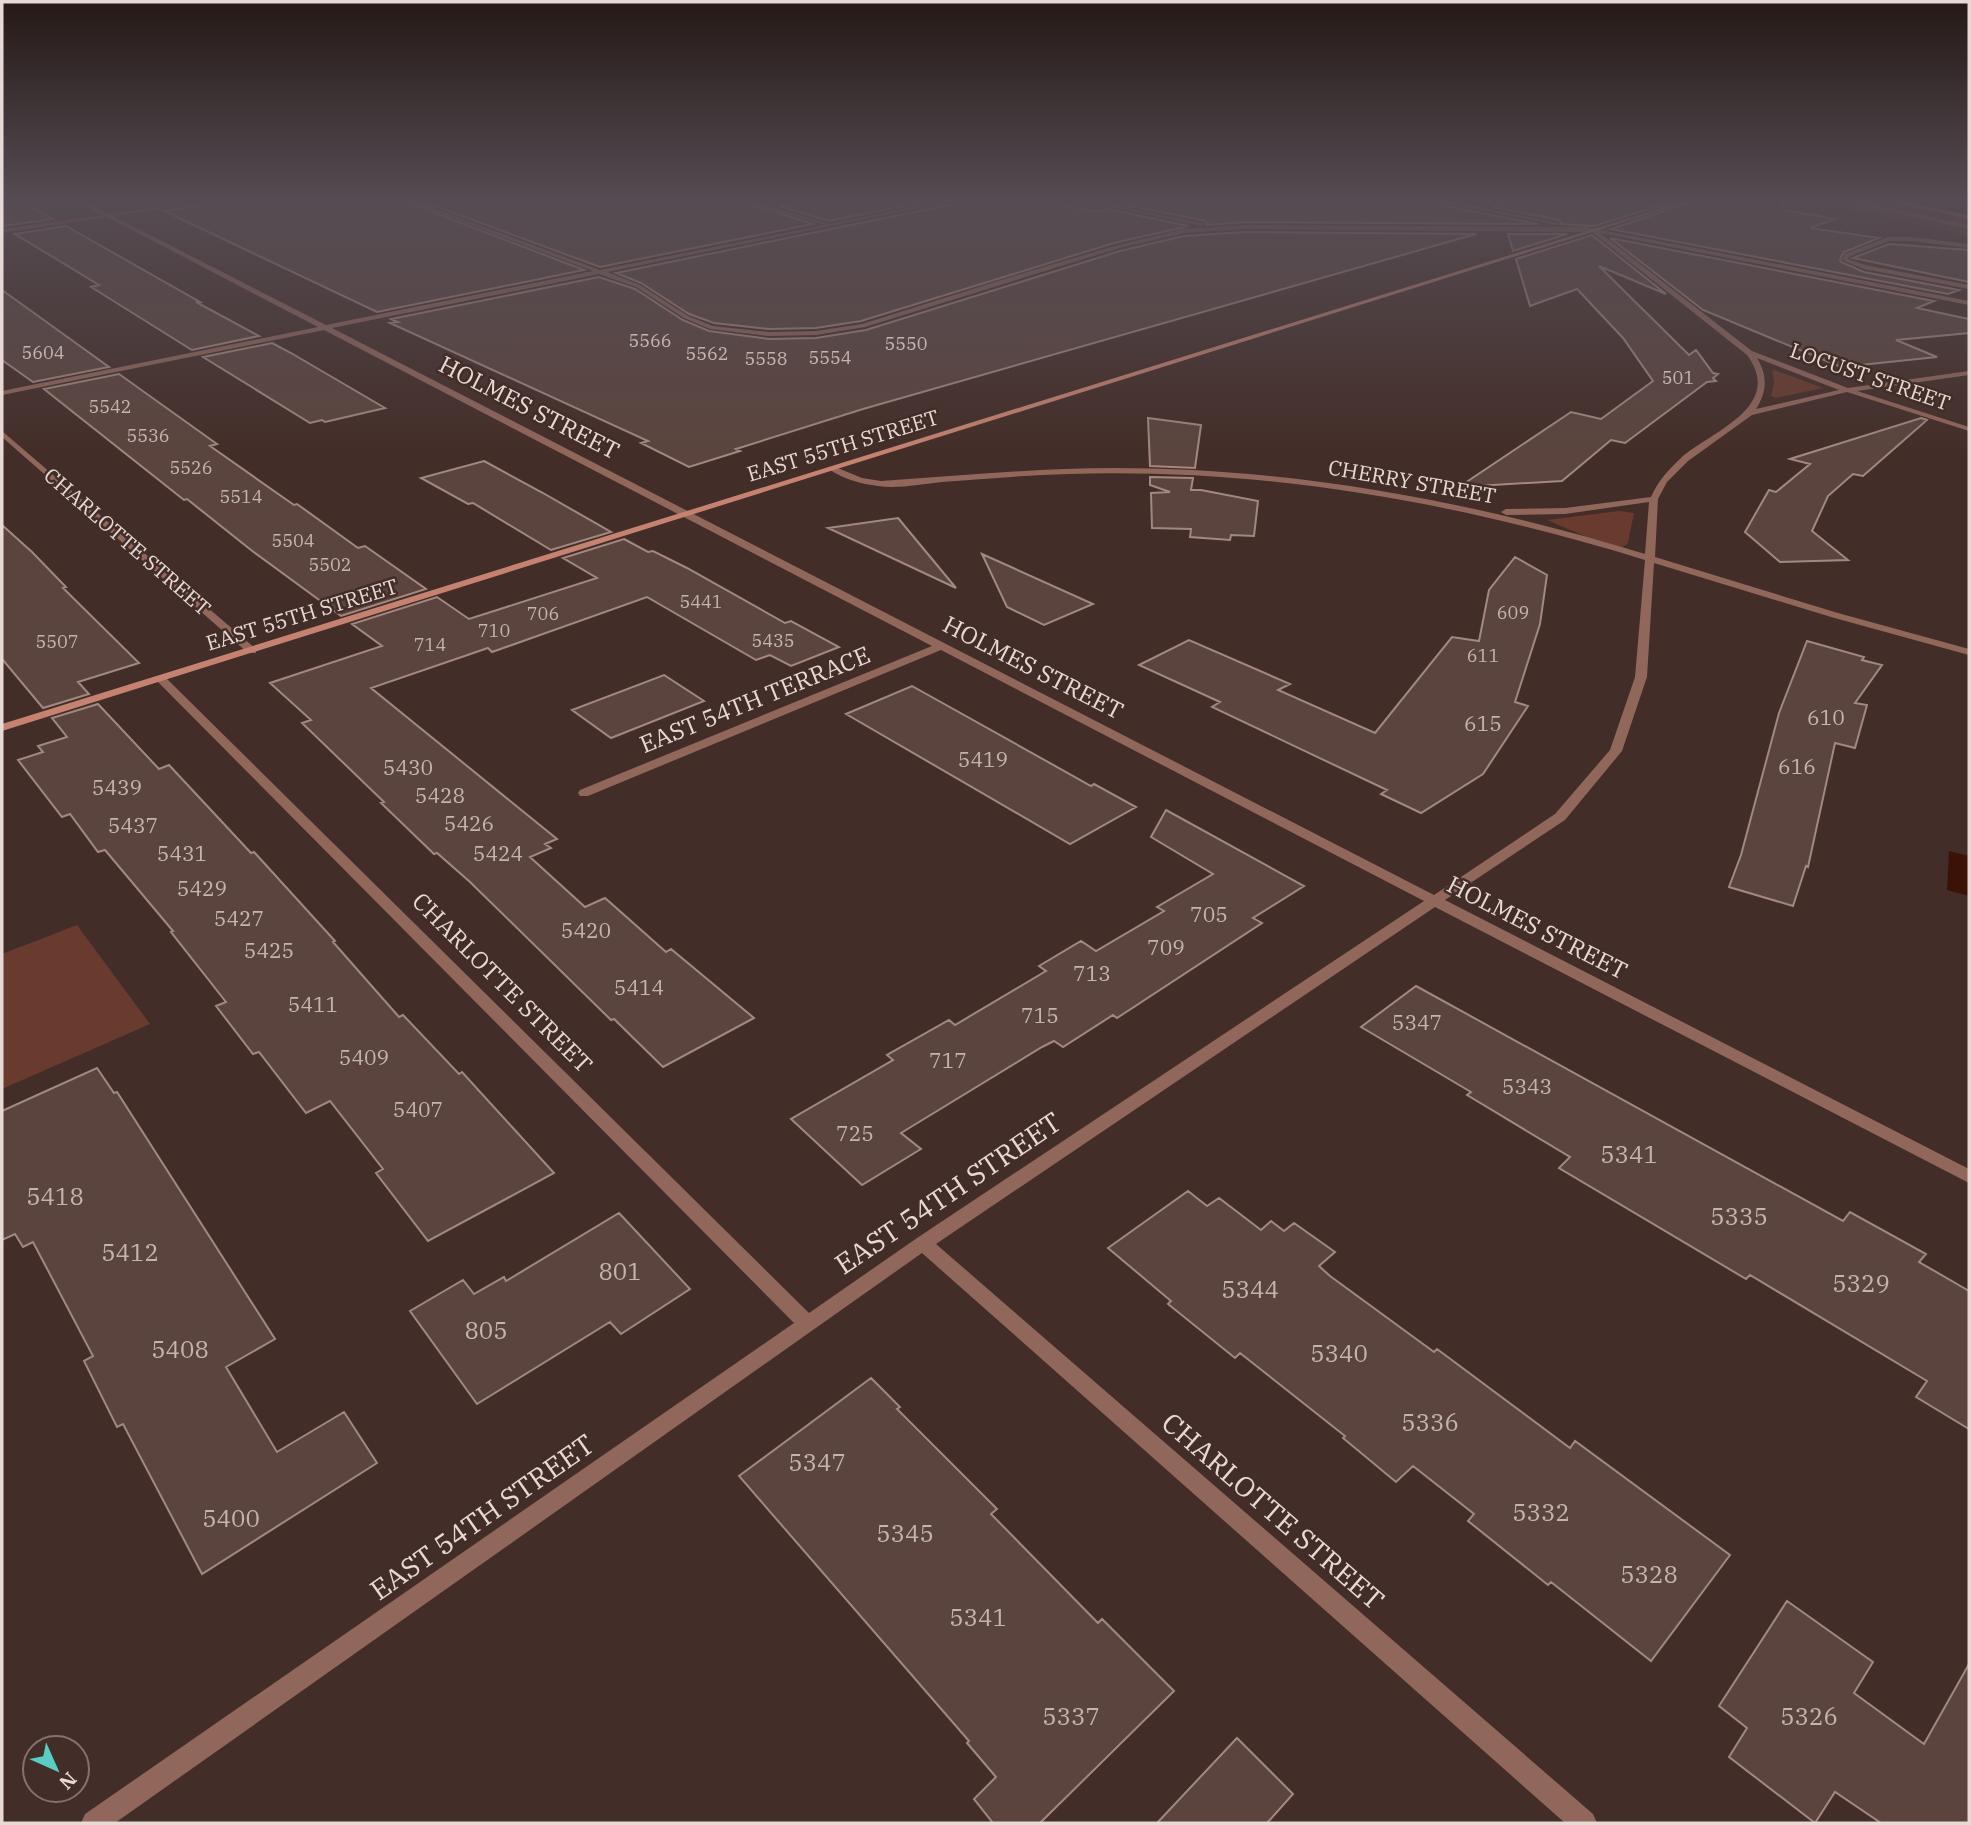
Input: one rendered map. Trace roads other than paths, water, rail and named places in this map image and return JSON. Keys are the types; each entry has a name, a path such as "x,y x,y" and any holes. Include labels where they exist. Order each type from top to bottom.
{"main road":[{"name":"EAST 55TH STREET","path":"2,729 1421,284"}],"street":[{"name":"HOLMES STREET","path":"241,284 1969,1177"},
{"path":"2,393 536,284"},
{"path":"633,284 686,317 712,328 769,334 816,333 863,326 996,284"},
{"name":"LOCUST STREET","path":"1662,284 1749,353 1847,390 1969,429"},
{"path":"1872,284 1969,303"},
{"path":"1749,353 1759,365 1763,382 1749,413"},
{"name":"EAST 54TH STREET","path":"94,1823 923,1243 1560,817 1616,751 1641,677 1654,499 1664,481 1685,459 1749,413 1847,390 1969,373"},
{"name":"CHARLOTTE STREET","path":"2,433 252,651"},
{"name":"CHERRY STREET","path":"833,469 860,480 881,484 1070,471 1226,475 1354,488 1478,511 1894,634 1969,652"},
{"path":"1478,511 1566,511 1654,499"},
{"name":"EAST 54TH TERRACE","path":"584,793 942,646"},
{"name":"CHARLOTTE STREET","path":"161,679 807,1323"},
{"name":"CHARLOTTE STREET","path":"923,1243 1584,1823"}]}
